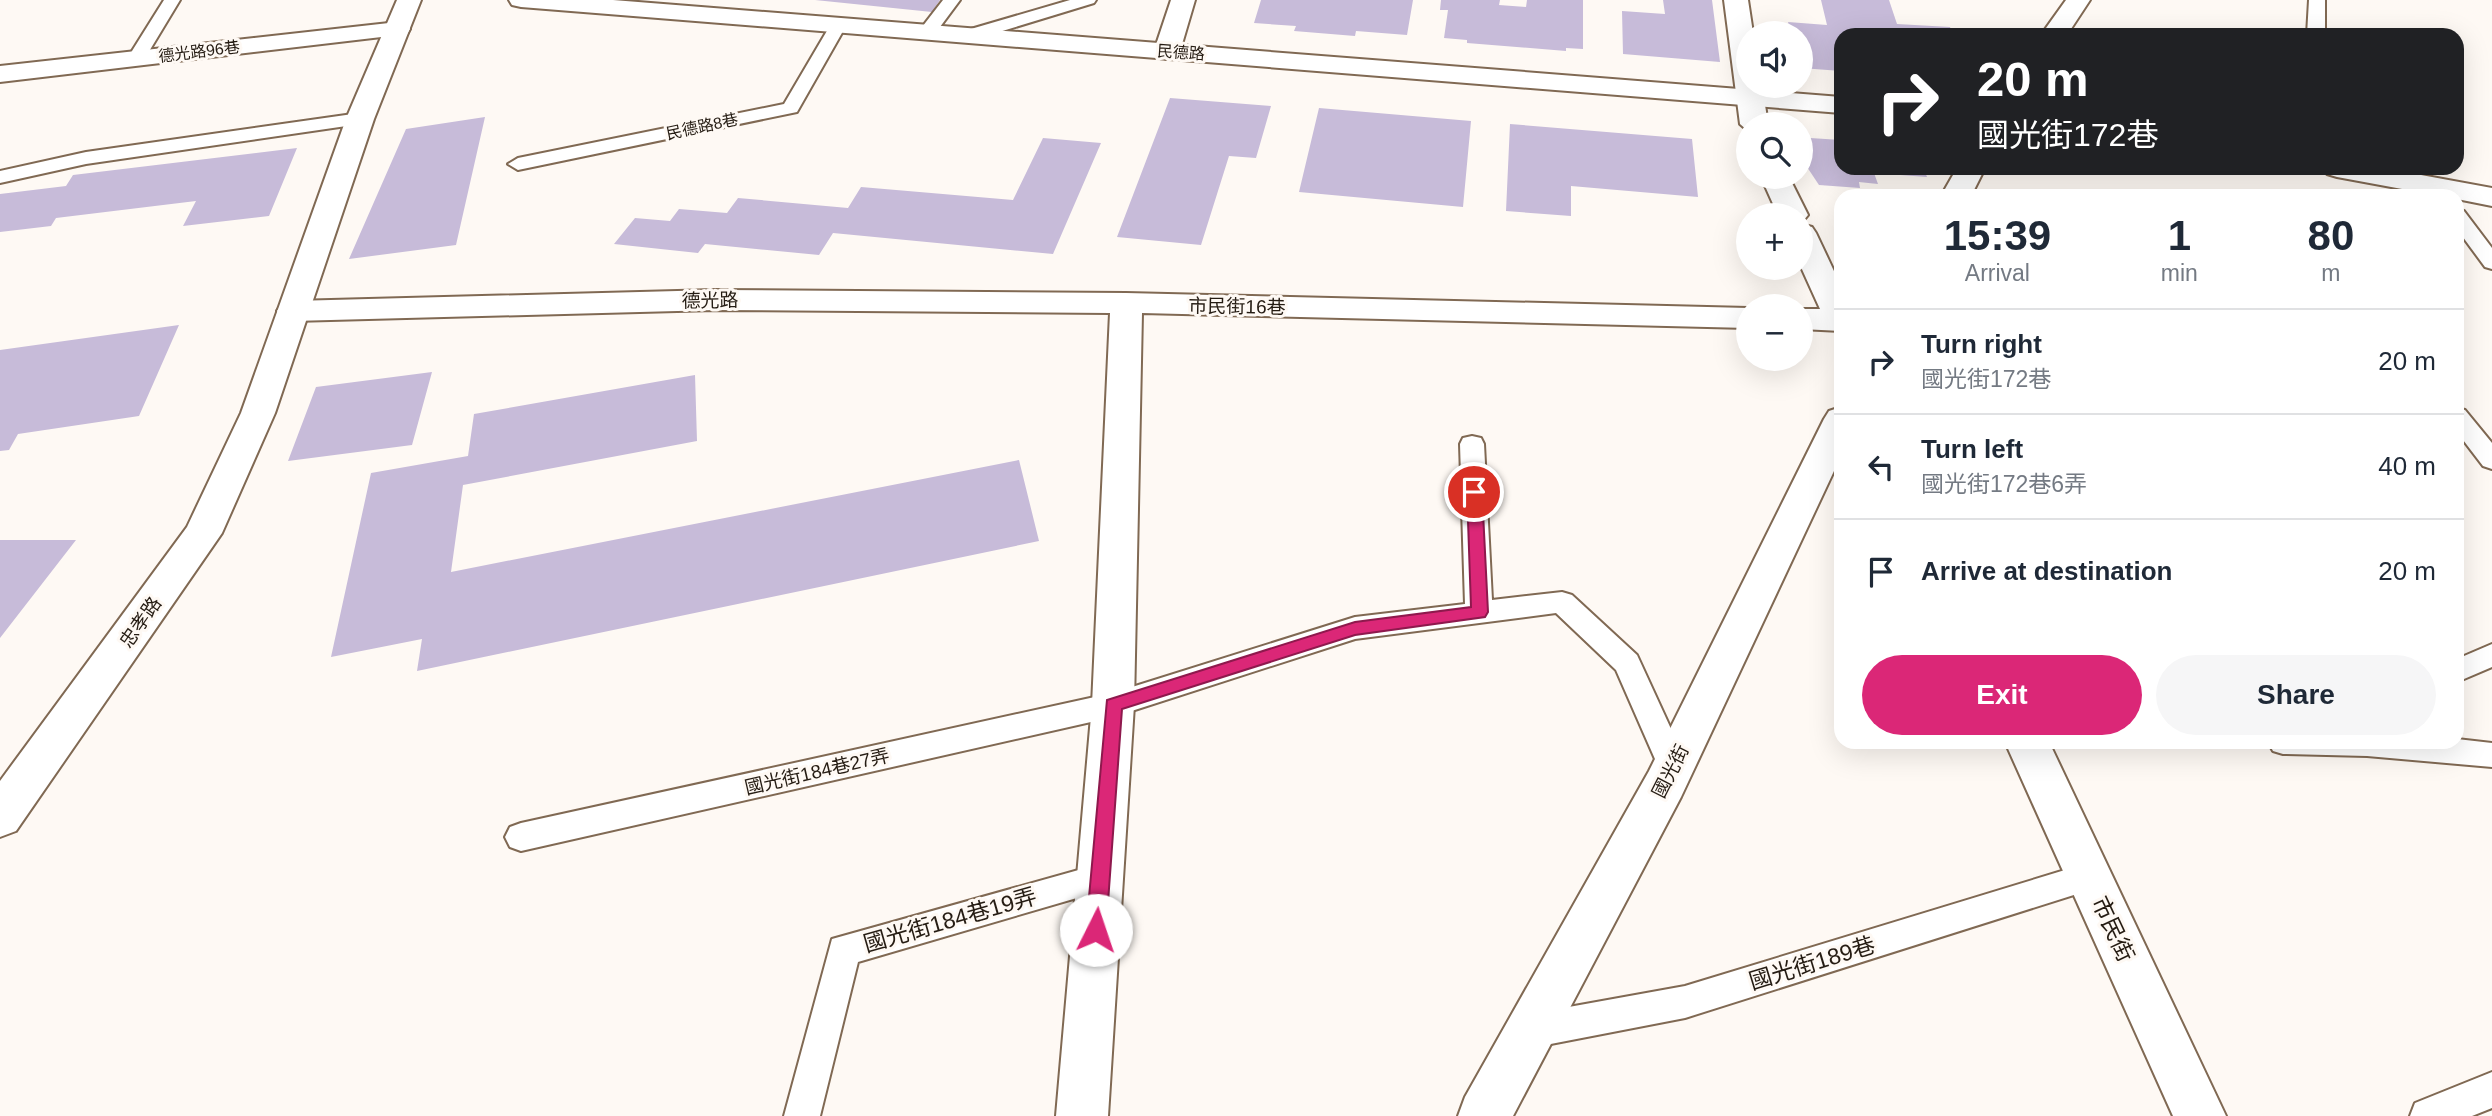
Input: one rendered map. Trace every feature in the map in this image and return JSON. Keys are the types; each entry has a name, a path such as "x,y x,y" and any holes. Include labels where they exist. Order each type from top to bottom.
{"street":[{"path":"293,311 360,120 409,0"},
{"name":"民德路","path":"522,0 1736,97"},
{"path":"1167,51 1183,0"},
{"path":"1736,0 1739,21"},
{"path":"2059,28 2078,0"},
{"name":"德光路96巷","path":"0,74 398,29"},
{"path":"1749,98 1752,112"},
{"name":"民德路","path":"1749,98 1834,104"},
{"path":"2367,175 2427,189"},
{"path":"2464,194 2492,197"},
{"path":"1813,259 1834,305"},
{"name":"德光路","path":"293,311 715,300 1126,303"},
{"path":"1082,1116 1113,705 1126,303"},
{"name":"市民街16巷","path":"1126,303 1736,318"},
{"name":"忠孝路","path":"0,817 203,533 258,414 293,311"},
{"path":"1813,319 1834,320"},
{"name":"國光街","path":"1484,1116 1674,765 1834,434"},
{"name":"市民街","path":"2030,749 2200,1116"}],"lane":[{"path":"136,59 172,0"},
{"path":"928,31 952,0"},
{"path":"970,34 1088,0"},
{"path":"2316,0 2316,28"},
{"name":"民德路8巷","path":"518,164 791,108 839,24"},
{"path":"0,177 86,158 360,120"},
{"path":"2464,225 2492,263"},
{"path":"2464,425 2492,460"},
{"path":"1472,444 1479,612"},
{"path":"1113,705 1355,628 1562,602 1627,663 1674,765"},
{"path":"2464,668 2492,655"},
{"name":"國光街184巷27弄","path":"521,837 1113,705"},
{"path":"2423,749 2492,755"},
{"name":"國光街189巷","path":"1530,1031 1685,1002 2088,877"},
{"name":"國光街184巷19弄","path":"802,1116 844,950 1100,878"},
{"path":"2428,1116 2492,1090"}],"building":[{"path":"815,0 940,0 932,12"},
{"path":"1261,0 1413,0 1407,35 1356,31 1355,36 1294,31 1296,26 1254,23"},
{"path":"1441,0 1500,0 1499,5 1526,7 1527,0 1583,0 1583,49 1566,48 1566,51 1467,43 1467,40 1444,38 1448,10 1440,10"},
{"path":"1663,0 1712,0 1720,62 1623,54 1622,11 1665,14"},
{"path":"1821,0 1889,0 1897,24 1950,28 1834,28 1834,70 1813,69 1813,24 1827,25"},
{"path":"1170,98 1271,106 1256,158 1229,156 1201,245 1117,237"},
{"path":"1319,108 1471,121 1463,207 1299,192"},
{"path":"485,117 456,245 349,259 406,129"},
{"path":"1510,124 1692,139 1698,197 1571,186 1571,216 1506,211"},
{"path":"1043,138 1101,143 1053,254 833,233 819,255 705,244 698,253 614,244 635,218 670,221 679,209 727,213 738,198 848,208 861,187 1013,200"},
{"path":"1813,138 1834,140 1834,175 1875,175 1878,184 1859,182 1860,188 1819,185 1813,176"},
{"path":"297,148 269,216 183,226 196,201 56,218 51,226 0,232 0,194 66,186 73,175"},
{"path":"179,325 139,416 18,434 9,450 0,451 0,350"},
{"path":"432,372 412,445 288,461 316,387"},
{"path":"695,375 697,441 463,485 451,572 1019,460 1039,541 417,671 422,639 331,657 371,473 468,456 474,414"},
{"path":"0,540 76,540 0,638"}],"route":[{"path":"1096,930 1113,705 1355,628 1479,612 1474,492"}]}
